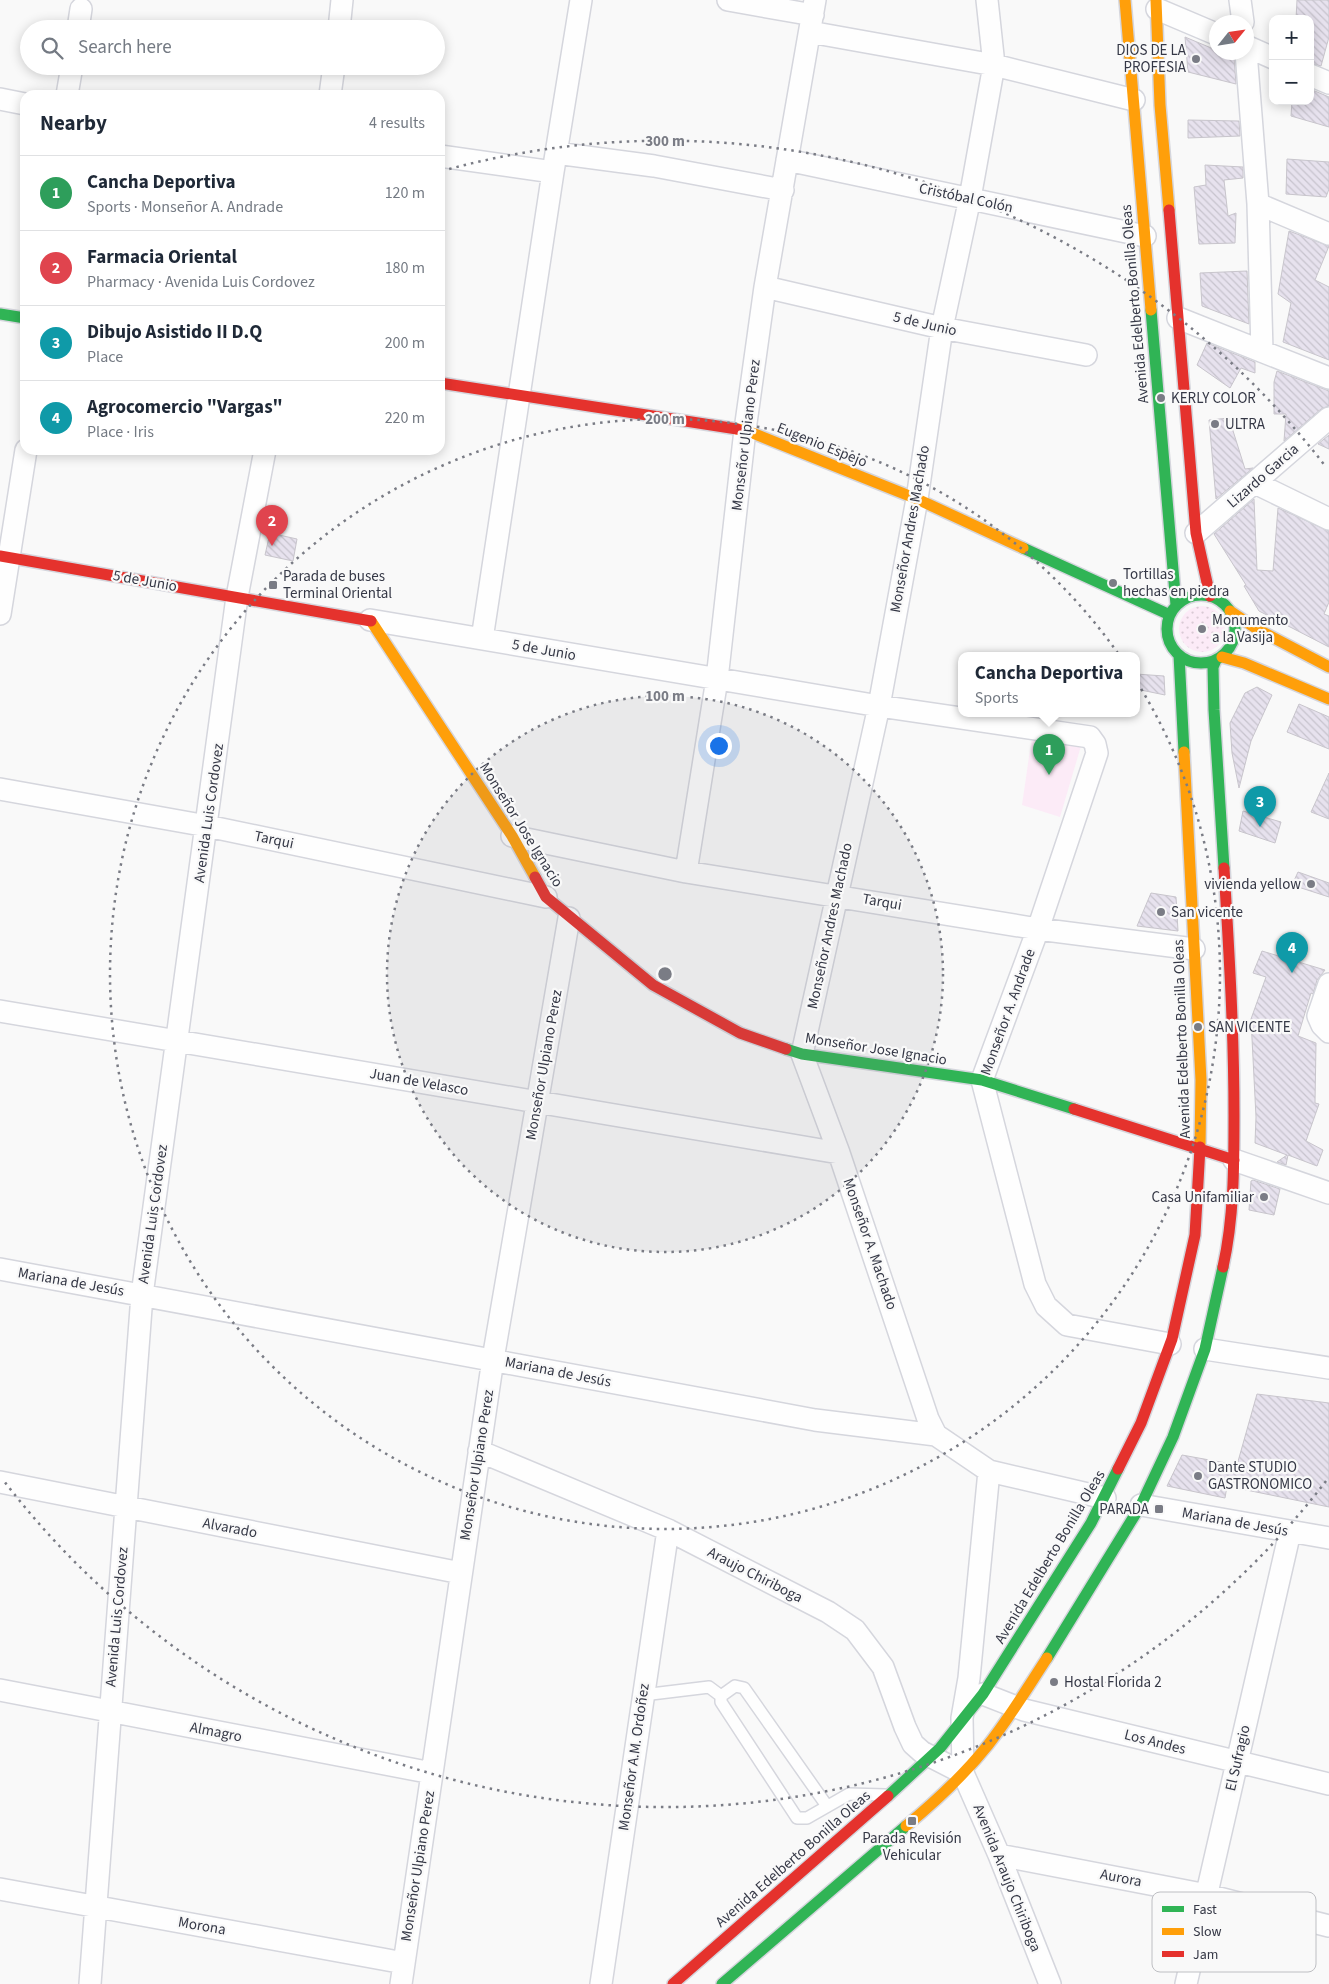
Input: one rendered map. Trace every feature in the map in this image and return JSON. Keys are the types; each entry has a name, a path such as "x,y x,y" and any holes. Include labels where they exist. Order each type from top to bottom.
{"main road":[{"name":"Avenida Edelberto Bonilla Oleas","path":"1125,0 1173,610"},
{"path":"1156,5 1160,105 1198,540 1210,596"},
{"path":"0,314 20,317"},
{"name":"Eugenio Espejo","path":"445,384 745,430 916,499 1173,610"},
{"path":"1198,540 1218,576"},
{"name":"5 de Junio","path":"4,556 370,620"},
{"path":"1231,594 1252,620 1269,636"},
{"path":"1329,667 1269,636 1210,596 1192,596 1173,610 1167,632 1169,641 1179,655 1197,664 1219,659 1260,669 1329,699"},
{"path":"722,1984 912,1821 963,1773 1016,1707 1073,1619 1141,1506 1173,1437 1205,1349 1229,1240 1234,1160 1234,1031 1213,667 1234,641 1235,626 1230,611"},
{"name":"Monseñor Jose Ignacio","path":"370,620 512,836 546,897 569,918 653,985 740,1033 802,1054 982,1080 1234,1160"},
{"name":"Avenida Edelberto Bonilla Oleas","path":"673,1984 931,1757 983,1694 1038,1609 1105,1498 1141,1423 1170,1344 1195,1235 1200,1149 1201,1080 1179,655"},
{"path":"1234,674 1260,669"},
{"path":"1214,710 1220,686 1224,681"}],"street":[{"path":"339,20 342,0"},
{"path":"482,639 554,163 581,0"},
{"path":"728,0 813,16 994,65 1134,100"},
{"name":"Monseñor Andres Machado","path":"802,1054 878,706 916,499 942,328 970,198 994,65 987,0"},
{"path":"1240,0 1242,15"},
{"path":"1156,5 1209,31"},
{"name":"Monseñor Ulpiano Perez","path":"686,872 717,679 745,430 765,287 813,16"},
{"path":"1254,50 1269,56"},
{"path":"1247,60 1258,204 1262,351"},
{"path":"67,90 70,75"},
{"path":"331,90 333,75"},
{"path":"1314,77 1329,83"},
{"path":"0,99 20,103"},
{"path":"445,156 554,163 654,166 783,190"},
{"name":"Cristóbal Colón","path":"787,160 1145,236"},
{"path":"1258,204 1329,234"},
{"name":"5 de Junio","path":"765,287 942,328 1086,355"},
{"path":"1178,318 1329,378"},
{"name":"Lizardo Garcia","path":"1198,540 1255,483 1329,418"},
{"path":"0,614 4,556 25,455"},
{"name":"Avenida Luis Cordovez","path":"90,1984 142,1295 237,597 264,455"},
{"path":"1255,483 1329,519"},
{"name":"5 de Junio","path":"370,620 878,706 1090,738"},
{"name":"Monseñor A. Andrade","path":"1090,738 1096,744 1096,753 1038,929 982,1080 1035,1284 1046,1306 1067,1325 1170,1344"},
{"name":"Tarqui","path":"0,789 207,826 546,897"},
{"name":"Tarqui","path":"512,836 686,872 1038,929 1194,949"},
{"name":"Monseñor Ulpiano Perez","path":"402,1974 493,1360 569,918"},
{"path":"1329,984 1318,1016 1322,1025 1329,1032"},
{"name":"Juan de Velasco","path":"0,1010 839,1153"},
{"name":"Monseñor A. Machado","path":"802,1054 839,1153 936,1435"},
{"path":"1234,1160 1329,1193"},
{"name":"Mariana de Jesús","path":"0,1269 815,1420 936,1435 990,1471 1105,1498"},
{"path":"1205,1349 1329,1368"},
{"name":"Araujo Chiriboga","path":"479,1451 668,1530 828,1612 855,1630 883,1667 908,1736 922,1752 963,1773"},
{"path":"963,1773 962,1718 970,1678 990,1471"},
{"name":"Alvarado","path":"0,1482 461,1573"},
{"name":"Mariana de Jesús","path":"1141,1506 1329,1538"},
{"name":"Monseñor A.M. Ordoñez","path":"601,1984 668,1530"},
{"name":"El Sufragio","path":"1208,1892 1290,1532"},
{"name":"Almagro","path":"0,1690 432,1773"},
{"name":"Los Andes","path":"983,1694 1016,1707 1329,1784"},
{"name":"Avenida Araujo Chiriboga","path":"963,1773 999,1855 1050,1984"},
{"name":"Aurora","path":"999,1855 1191,1892"},
{"name":"Morona","path":"0,1889 95,1906 402,1974"},
{"name":"Aurora","path":"1316,1923 1329,1926"}],"lane":[{"path":"721,1696 735,1686 744,1688 827,1806"},
{"path":"643,1695 709,1687 721,1696"},
{"path":"721,1696 721,1702 797,1818 807,1818 849,1794 889,1795"}],"shaded area":[{"path":"1197,606 1207,606 1221,616 1225,629 1221,642 1215,648 1207,652 1197,652 1183,642 1179,634 1179,624 1189,610"},
{"path":"1032,736 1081,746 1060,817 1022,805"}],"building":[{"path":"1297,0 1329,0 1329,37 1321,66 1314,64 1314,15 1296,15"},
{"path":"1185,37 1209,47 1209,60 1234,60 1236,84 1188,72"},
{"path":"1314,91 1329,97 1329,127 1291,116 1292,105 1314,105"},
{"path":"1188,120 1239,121 1240,136 1188,138"},
{"path":"1287,159 1329,162 1329,189 1326,197 1286,194"},
{"path":"1205,165 1243,167 1243,178 1224,180 1228,216 1236,213 1235,243 1199,244 1194,187 1206,185"},
{"path":"1289,231 1329,246 1315,280 1329,287 1329,360 1283,342 1291,303 1278,294"},
{"path":"1247,271 1249,324 1202,306 1200,273"},
{"path":"1207,343 1255,362 1255,373 1241,368 1230,388 1197,365"},
{"path":"1277,371 1329,391 1329,406 1321,409 1284,441 1286,414 1274,414 1274,382"},
{"path":"1229,418 1245,469 1253,468 1216,499 1209,420"},
{"path":"1329,435 1329,449 1318,444"},
{"path":"1254,499 1257,570 1273,571 1278,508 1329,531 1329,602 1324,614 1329,616 1329,647 1259,611 1244,586 1246,585 1214,534"},
{"path":"270,533 297,539 293,561 265,555"},
{"path":"1140,674 1164,676 1165,695 1140,690"},
{"path":"1257,687 1272,695 1251,741 1239,788 1232,753 1230,723 1245,693"},
{"path":"1299,704 1329,717 1329,749 1287,732"},
{"path":"1329,773 1329,819 1311,812"},
{"path":"1243,811 1281,822 1275,843 1239,831"},
{"name":"vivienda yellow","path":"1298,872 1329,883 1329,897 1292,885"},
{"name":"San vicente","path":"1151,893 1176,897 1178,931 1137,926"},
{"path":"1262,951 1325,970 1317,980 1313,994 1311,993 1298,1036 1316,1043 1315,1103 1319,1104 1306,1141 1323,1150 1317,1166 1288,1155 1286,1165 1277,1162 1287,1155 1255,1143 1256,1117 1251,1019 1266,977 1253,973"},
{"name":"Casa Unifamiliar","path":"1251,1181 1280,1189 1274,1215 1249,1210"},
{"path":"1257,1394 1329,1403 1329,1507 1227,1486 1225,1498 1167,1486 1182,1455 1237,1465"}],"traffic: fast":[{"path":"1151,310 1176,605"},
{"path":"0,314 20,317"},
{"path":"1023,548 1170,615"},
{"path":"1201,595 1214,598 1225,605 1232,616 1235,629 1232,642 1225,653 1214,660 1201,663 1188,660 1177,653 1170,642 1167,629 1170,616 1177,605 1188,598 1201,595"},
{"path":"1179,655 1184,752"},
{"path":"1216,660 1213,667 1214,710 1224,868"},
{"path":"786,1049 802,1054 982,1080 1074,1109"},
{"path":"1047,1658 1141,1505 1173,1437 1205,1349 1223,1267"},
{"path":"888,1796 940,1748 983,1694 1091,1523 1118,1469"},
{"path":"722,1984 906,1826"}],"traffic: slow":[{"path":"1125,0 1151,310"},
{"path":"1156,0 1160,105 1169,210"},
{"path":"737,429 745,430 917,499 1023,548"},
{"path":"1230,611 1257,629 1329,667"},
{"path":"371,621 512,836 535,877"},
{"path":"1222,657 1244,663 1329,699"},
{"path":"1184,752 1201,1080 1200,1147"},
{"path":"906,1826 949,1788 979,1756 1004,1724 1047,1658"}],"traffic: jam":[{"path":"1169,210 1196,533 1210,596"},
{"path":"445,384 737,429"},
{"path":"0,556 371,621"},
{"path":"1223,1267 1231,1211 1234,1134 1232,1023 1224,868"},
{"path":"535,877 546,897 653,985 740,1033 786,1049"},
{"path":"1074,1109 1234,1160"},
{"path":"1118,1469 1141,1423 1172,1339 1195,1235 1200,1147"},
{"path":"673,1984 888,1796"}],"place":[{"name":"DIOS DE LA PROFESIA","path":"1196,59"},
{"name":"KERLY COLOR","path":"1161,398"},
{"name":"ULTRA","path":"1215,424"},
{"name":"Farmacia Oriental","path":"272,546"},
{"name":"Tortillas hechas en piedra","path":"1113,583"},
{"name":"Parada de buses Terminal Oriental","path":"273,585"},
{"name":"Monumento a la Vasija","path":"1202,629"},
{"name":"Cancha Deportiva","path":"1049,775"},
{"name":"Dibujo Asistido II D.Q","path":"1260,827"},
{"name":"vivienda yellow","path":"1311,884"},
{"name":"San vicente","path":"1161,912"},
{"name":"Agrocomercio \"Vargas\"","path":"1292,973"},
{"name":"SAN VICENTE","path":"1198,1027"},
{"name":"Casa Unifamiliar","path":"1264,1197"},
{"name":"Dante STUDIO GASTRONOMICO","path":"1198,1476"},
{"name":"PARADA","path":"1159,1509"},
{"name":"Hostal Florida 2","path":"1054,1682"},
{"name":"Parada Revisión Vehicular","path":"912,1821"}]}
